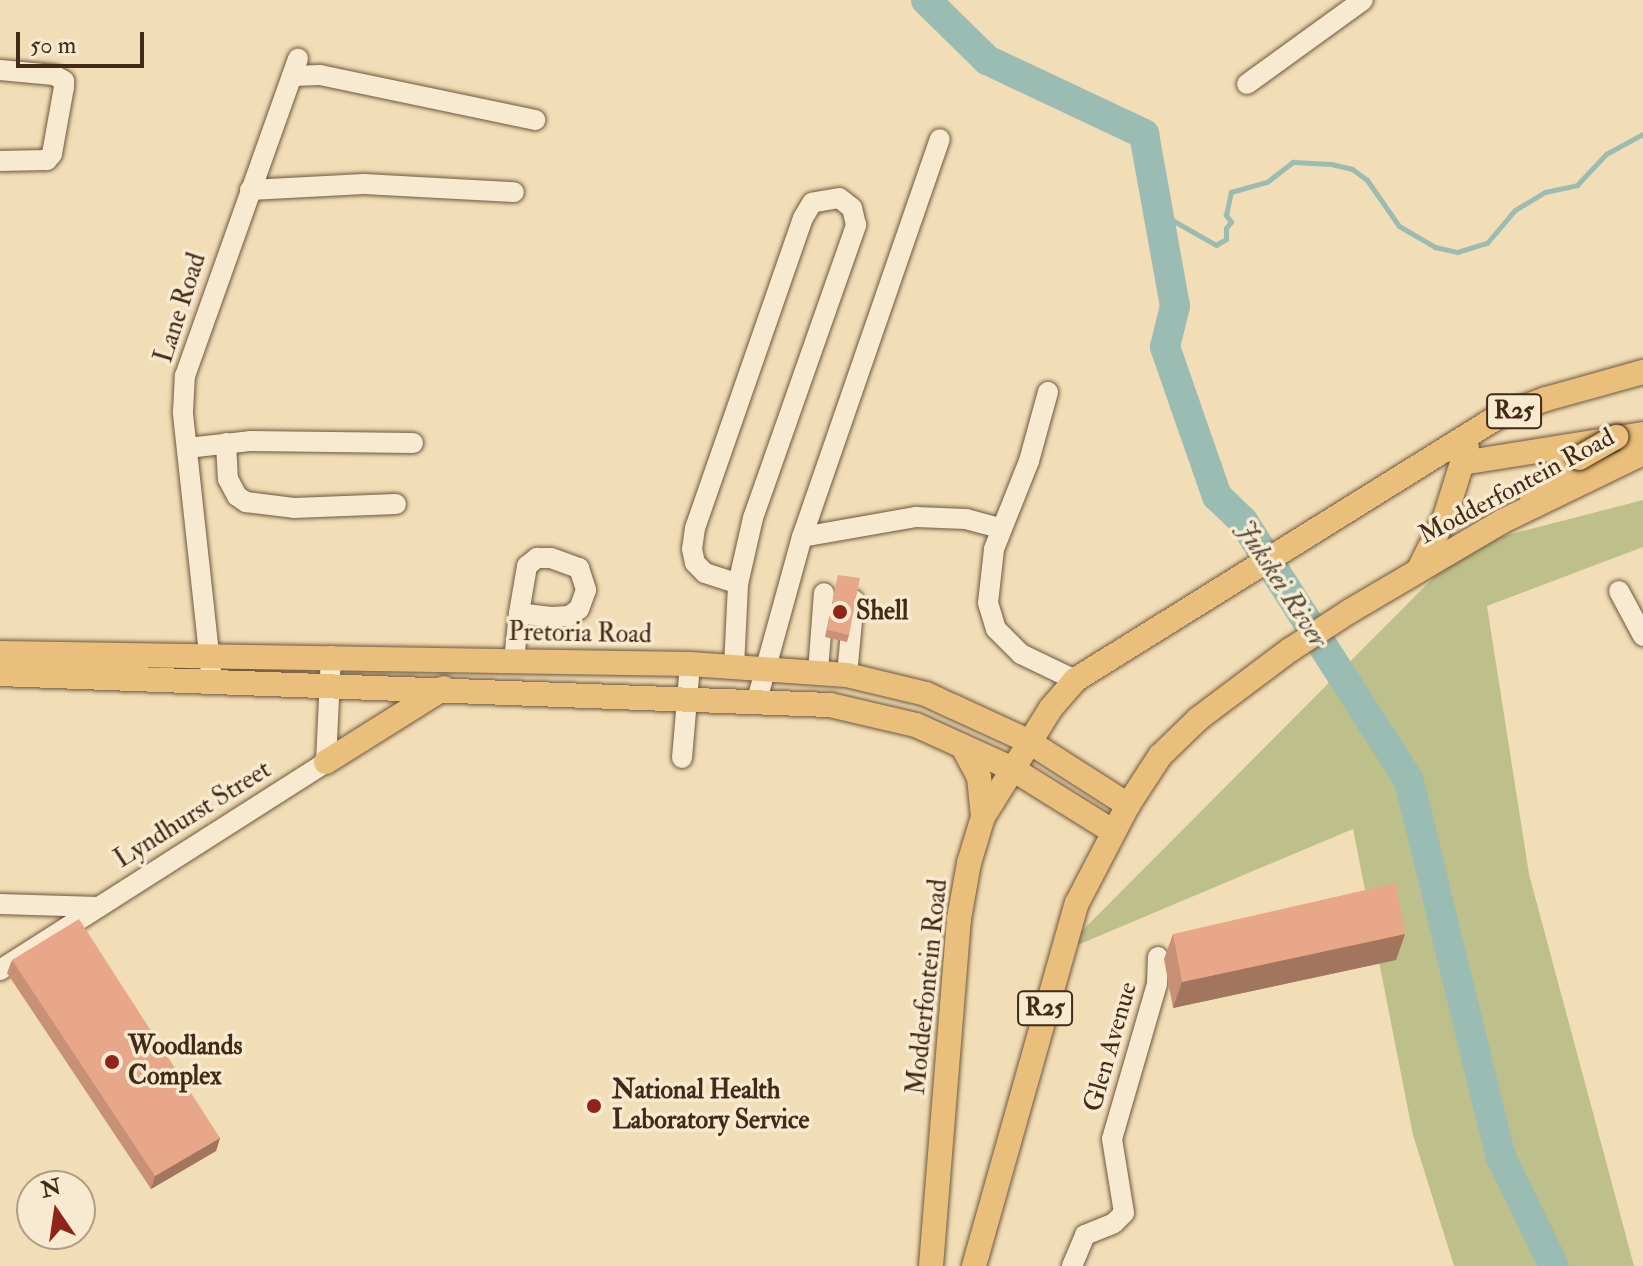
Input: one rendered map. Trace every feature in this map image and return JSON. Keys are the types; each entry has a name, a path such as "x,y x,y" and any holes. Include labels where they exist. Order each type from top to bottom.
{"main road":[{"name":"Modderfontein Road","path":"931,1266 959,919 969,863 983,817 1011,768 1075,680 1292,548 1497,417 1546,399 1643,372"},
{"path":"1503,521 1579,458 1643,419"},
{"path":"1462,463 1643,434"},
{"name":"Modderfontein Road","path":"1418,571 1445,517 1471,436"},
{"name":"Modderfontein Road","path":"974,1266 1077,903 1128,805 1160,756 1198,719 1290,650 1350,611 1503,521 1643,453"},
{"name":"Pretoria Road","path":"0,653 690,664 847,675 926,694 1028,741 1128,805"},
{"path":"513,691 514,661"},
{"path":"0,674 757,700 870,712 916,725 1011,768 1114,832"},
{"path":"326,762 444,688"},
{"path":"963,747 979,777 983,817"}],"street":[{"path":"1247,84 1363,0"},
{"name":"Lane Road","path":"212,681 183,393 189,357 295,68 535,120"},
{"path":"0,70 54,75 64,81 64,87 52,154 47,160 0,161"},
{"path":"757,700 802,537 940,139"},
{"path":"250,190 364,184 514,192"},
{"path":"734,667 738,584 753,518 856,225 852,208 839,198 812,203 803,218 695,528 692,549 695,563 705,573 738,584"},
{"path":"1048,392 1029,461 1000,528 988,603 996,629 1021,654 1075,680"},
{"path":"187,448 226,443 413,443"},
{"path":"226,443 228,479 237,496 246,502 321,509 396,504"},
{"path":"802,537 916,517 966,519 1000,528"},
{"path":"787,588 829,593 818,672"},
{"path":"1619,591 1643,636"},
{"path":"847,675 854,600"},
{"path":"514,661 519,613"},
{"path":"326,762 331,656"},
{"path":"682,758 690,664"},
{"name":"Lyndhurst Street","path":"0,970 81,928 98,907 326,762"},
{"path":"0,904 98,907"},
{"name":"Glen Avenue","path":"1072,1266 1085,1235 1114,1223 1124,1213 1112,1139 1157,984 1158,957"}],"green space":[{"path":"1643,500 1643,547 1487,606 1529,874 1634,1266 1454,1266 1413,1135 1353,829 1061,952 1465,546"}],"building":[{"path":"838,575 860,578 849,635 827,630"},
{"path":"1396,883 1405,934 1182,982 1173,934"},
{"name":"Woodlands Complex","path":"79,919 220,1138 155,1176 12,960"}],"waterway":[{"name":"Jukskei River","path":"926,0 987,60 1144,134 1175,306 1165,347 1217,496 1243,521 1409,781 1500,1155 1554,1266"},
{"path":"1158,212 1216,245 1226,239 1226,228 1231,222 1226,215 1231,192 1267,182 1293,162 1331,164 1352,169 1367,180 1399,226 1435,247 1457,252 1487,243 1515,210 1545,192 1577,185 1606,154 1643,134"}],"place":[{"name":"Shell","path":"840,612"},
{"name":"Woodlands Complex","path":"112,1062"},
{"name":"National Health Laboratory Service","path":"594,1106"}]}
